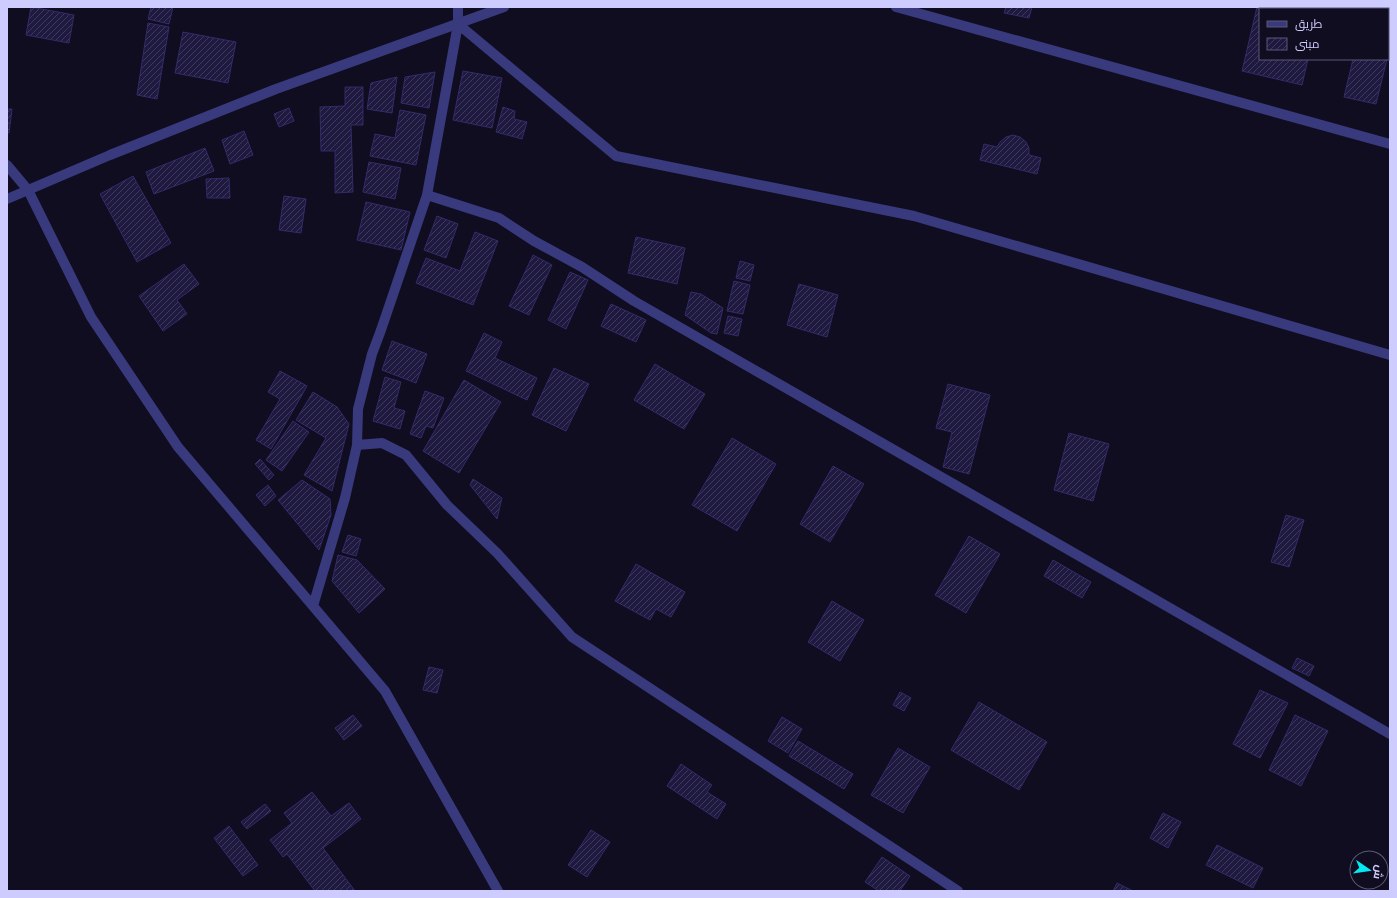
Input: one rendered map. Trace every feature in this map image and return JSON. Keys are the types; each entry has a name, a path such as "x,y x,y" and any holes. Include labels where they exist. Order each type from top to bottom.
{"street":[{"path":"313,606 345,498 358,445 358,409 372,354 384,323 427,195 458,24 458,7"},
{"path":"7,199 110,155 276,89 504,7"},
{"path":"896,7 1390,144"},
{"path":"458,24 616,156 914,216 1390,355"},
{"path":"7,165 28,190 91,317 178,447 385,691 498,891"},
{"path":"427,195 500,218 534,242 582,267 634,301 1390,734"},
{"path":"358,445 382,443 406,455 447,505 497,553 572,637 958,891"}],"building":[{"path":"31,7 74,15 69,43 26,35"},
{"path":"151,7 173,7 169,24 148,19"},
{"path":"1006,7 1032,7 1029,18 1004,13"},
{"path":"1257,7 1298,8 1259,8 1259,60 1308,60 1302,85 1242,71"},
{"path":"148,23 169,27 157,99 137,95"},
{"path":"1389,24 1390,25 1389,50"},
{"path":"183,32 236,42 228,83 175,73"},
{"path":"1353,60 1387,60 1376,104 1344,97"},
{"path":"463,71 502,78 492,128 453,120"},
{"path":"435,72 429,108 401,103 405,77"},
{"path":"397,77 392,113 367,109 371,83"},
{"path":"345,87 363,87 363,125 351,125 353,192 335,193 335,151 321,151 320,107 345,106"},
{"path":"503,107 515,111 514,119 527,122 522,139 496,132"},
{"path":"289,108 294,121 279,127 274,114"},
{"path":"7,109 12,109 9,133 7,132"},
{"path":"400,110 426,115 416,165 370,156 375,134 395,138"},
{"path":"244,131 253,155 230,164 222,140"},
{"path":"1013,135 1020,137 1026,142 1029,148 1029,155 1041,158 1037,174 980,160 984,144 997,147 1006,137"},
{"path":"205,148 214,171 154,194 146,172"},
{"path":"369,162 401,168 395,199 363,192"},
{"path":"133,176 171,243 137,262 100,194"},
{"path":"229,178 230,198 207,198 206,179"},
{"path":"284,196 306,199 301,233 279,230"},
{"path":"366,202 410,212 401,250 357,240"},
{"path":"437,216 458,224 446,258 424,250"},
{"path":"475,232 498,241 473,305 416,283 426,258 460,271"},
{"path":"636,237 685,248 677,284 628,273"},
{"path":"533,255 552,265 529,315 509,306"},
{"path":"740,261 754,265 750,281 736,278"},
{"path":"184,264 199,284 177,300 187,314 163,331 139,296"},
{"path":"570,272 588,280 566,329 548,320"},
{"path":"734,281 750,285 743,314 727,311"},
{"path":"799,284 838,295 827,337 787,325"},
{"path":"691,292 701,294 723,308 717,334 711,333 685,315"},
{"path":"611,304 646,320 636,342 601,326"},
{"path":"728,316 742,319 738,336 724,333"},
{"path":"484,333 502,342 495,358 537,378 527,400 466,371"},
{"path":"392,341 427,354 416,383 382,370"},
{"path":"655,364 705,394 684,429 634,400"},
{"path":"554,368 589,384 566,431 532,415"},
{"path":"280,371 307,386 271,449 256,440 280,399 268,392"},
{"path":"385,377 401,382 394,408 405,411 400,429 373,421"},
{"path":"464,380 501,402 459,473 423,451"},
{"path":"948,384 990,395 969,474 943,467 952,432 936,428"},
{"path":"425,391 444,398 433,428 426,426 421,438 410,434"},
{"path":"313,392 337,407 349,424 332,491 304,475 326,438 296,420"},
{"path":"293,421 309,432 282,471 266,460"},
{"path":"1069,433 1109,444 1093,501 1054,490"},
{"path":"732,438 776,464 737,531 692,505"},
{"path":"260,459 274,475 269,480 255,464"},
{"path":"833,466 864,484 830,542 800,524"},
{"path":"473,479 502,498 497,519 470,485"},
{"path":"302,480 330,499 331,515 319,550 278,500"},
{"path":"268,485 276,496 265,506 256,495"},
{"path":"1286,515 1304,520 1289,567 1271,562"},
{"path":"348,535 361,539 356,556 342,552"},
{"path":"969,536 1000,554 966,613 935,595"},
{"path":"338,555 357,560 385,589 359,613 332,581"},
{"path":"1053,560 1091,582 1082,598 1044,576"},
{"path":"636,564 685,592 671,617 656,609 650,620 615,601"},
{"path":"832,601 864,620 840,661 808,642"},
{"path":"1297,658 1314,666 1309,676 1292,668"},
{"path":"429,667 443,670 437,693 423,690"},
{"path":"1260,690 1288,703 1260,758 1233,744"},
{"path":"900,692 911,698 904,711 893,705"},
{"path":"979,702 1047,742 1019,790 951,750"},
{"path":"353,715 362,726 344,740 335,728"},
{"path":"1295,715 1328,731 1301,786 1269,770"},
{"path":"782,717 802,729 788,753 768,741"},
{"path":"798,741 853,774 844,789 789,756"},
{"path":"898,748 930,767 903,813 871,795"},
{"path":"681,764 712,785 707,792 726,804 717,819 667,786"},
{"path":"312,792 331,816 349,803 361,819 323,848 355,891 315,891 287,854 283,857 270,840 292,823 284,813"},
{"path":"265,804 271,811 247,829 241,822"},
{"path":"1163,813 1181,822 1168,848 1150,838"},
{"path":"229,826 258,865 243,876 214,838"},
{"path":"591,830 610,842 587,877 568,865"},
{"path":"1217,845 1263,868 1253,888 1206,865"},
{"path":"882,857 910,876 900,891 879,891 865,882"},
{"path":"1117,883 1133,891 1113,891"}]}
